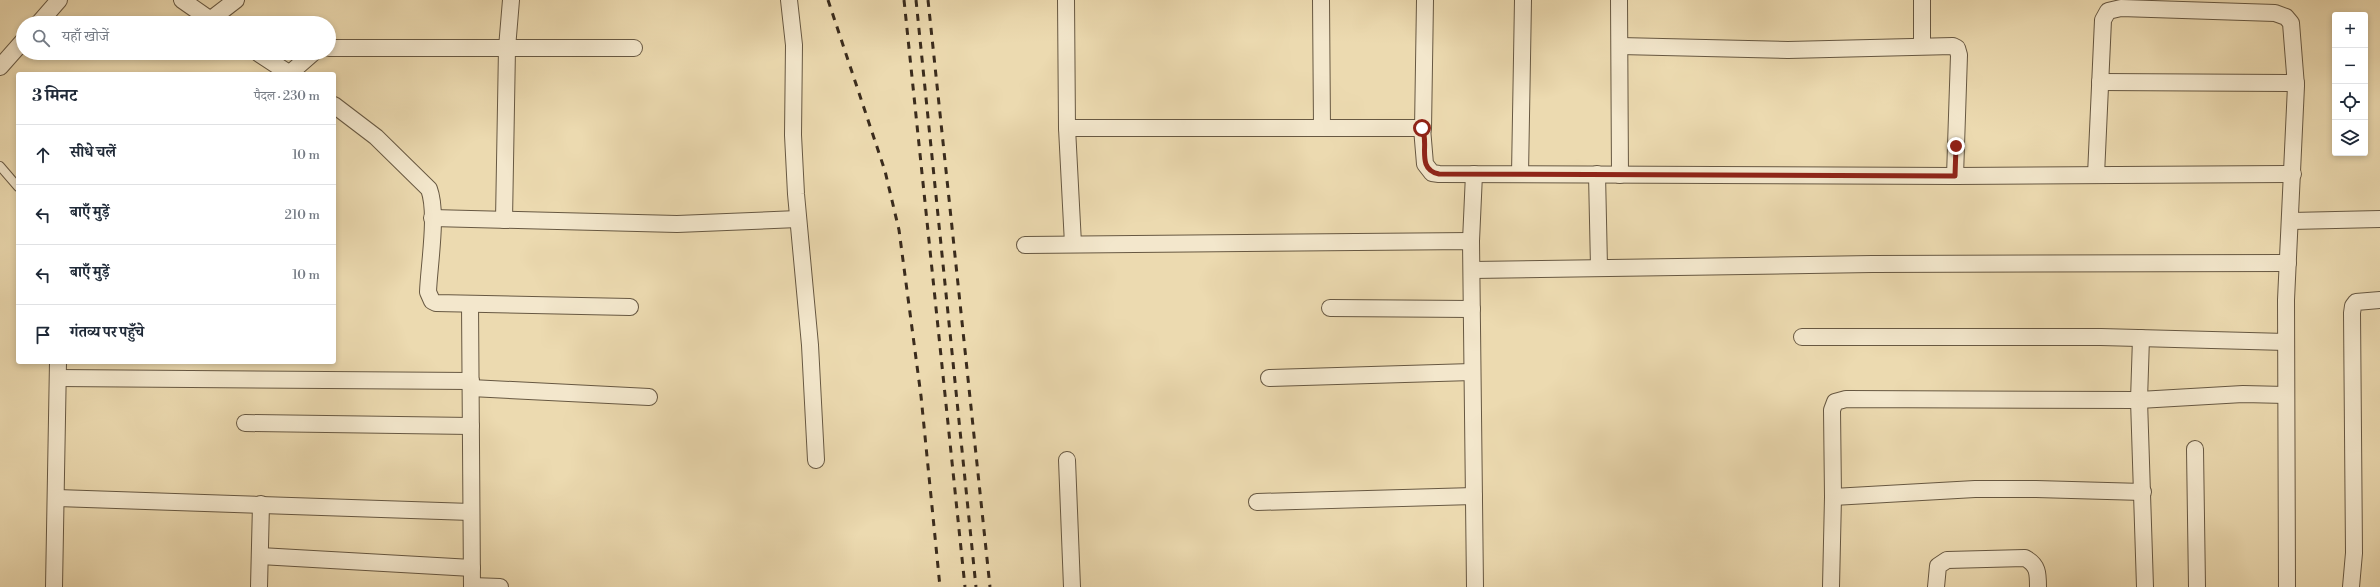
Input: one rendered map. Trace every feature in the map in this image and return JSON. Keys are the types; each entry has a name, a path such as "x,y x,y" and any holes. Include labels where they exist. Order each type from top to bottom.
{"street":[{"path":"45,16 59,0"},
{"path":"182,0 206,16"},
{"path":"218,16 236,0"},
{"path":"504,220 507,48 511,0"},
{"path":"789,0 794,45 793,135 798,219 810,345 816,460"},
{"path":"1066,0 1067,128 1073,244"},
{"path":"1321,0 1322,127"},
{"path":"1425,0 1423,129 1425,164 1432,173 1955,176 2293,174"},
{"path":"1520,174 1523,0"},
{"path":"1619,0 1620,175"},
{"path":"1922,0 1922,45"},
{"path":"2096,175 2103,20 2108,11 2121,8 2275,13 2286,17 2291,23 2296,83 2286,342 2287,587"},
{"path":"1620,46 1788,50 1950,45 1957,48 1955,176"},
{"path":"336,48 634,48"},
{"path":"0,67 16,49"},
{"path":"269,60 287,72"},
{"path":"292,72 305,60"},
{"path":"2100,82 2296,83"},
{"path":"336,107 376,137 428,189 432,197 429,297 436,304 630,306"},
{"path":"1067,128 1322,127 1423,129"},
{"path":"1474,174 1471,241 1474,587"},
{"path":"1597,174 1599,267"},
{"path":"432,218 677,224 798,219"},
{"path":"2291,221 2380,220"},
{"path":"1025,245 1471,241"},
{"path":"1472,270 1888,264 2288,263"},
{"path":"2351,587 2354,552 2353,306 2364,300 2380,300"},
{"path":"470,304 472,587 500,587"},
{"path":"1330,308 1472,309"},
{"path":"1802,337 2141,338 2286,342"},
{"path":"2141,338 2139,400 2145,587"},
{"path":"54,587 57,498 58,370 471,384 649,397"},
{"path":"1269,378 1472,372"},
{"path":"1831,587 1833,497 1832,410 1835,402 1846,399 2139,400 2243,394 2286,395"},
{"path":"245,423 471,426"},
{"path":"2195,449 2197,587"},
{"path":"1067,460 1072,587"},
{"path":"1833,497 1975,489 2143,492"},
{"path":"1257,502 1474,496"},
{"path":"57,498 471,512"},
{"path":"259,587 261,504"},
{"path":"260,556 472,568"},
{"path":"1936,587 1938,566 1947,560 2025,558 2034,563 2038,570 2038,587"}],"lane":[{"path":"0,166 16,185"}],"railway":[{"path":"828,0 885,171 899,230 921,396 940,587"},
{"path":"904,0 965,587"},
{"path":"916,0 976,587"},
{"path":"928,0 990,587"}],"route":[{"path":"1422,128 1424,130 1425,164 1432,173 1439,174 1955,176 1956,146"}]}
